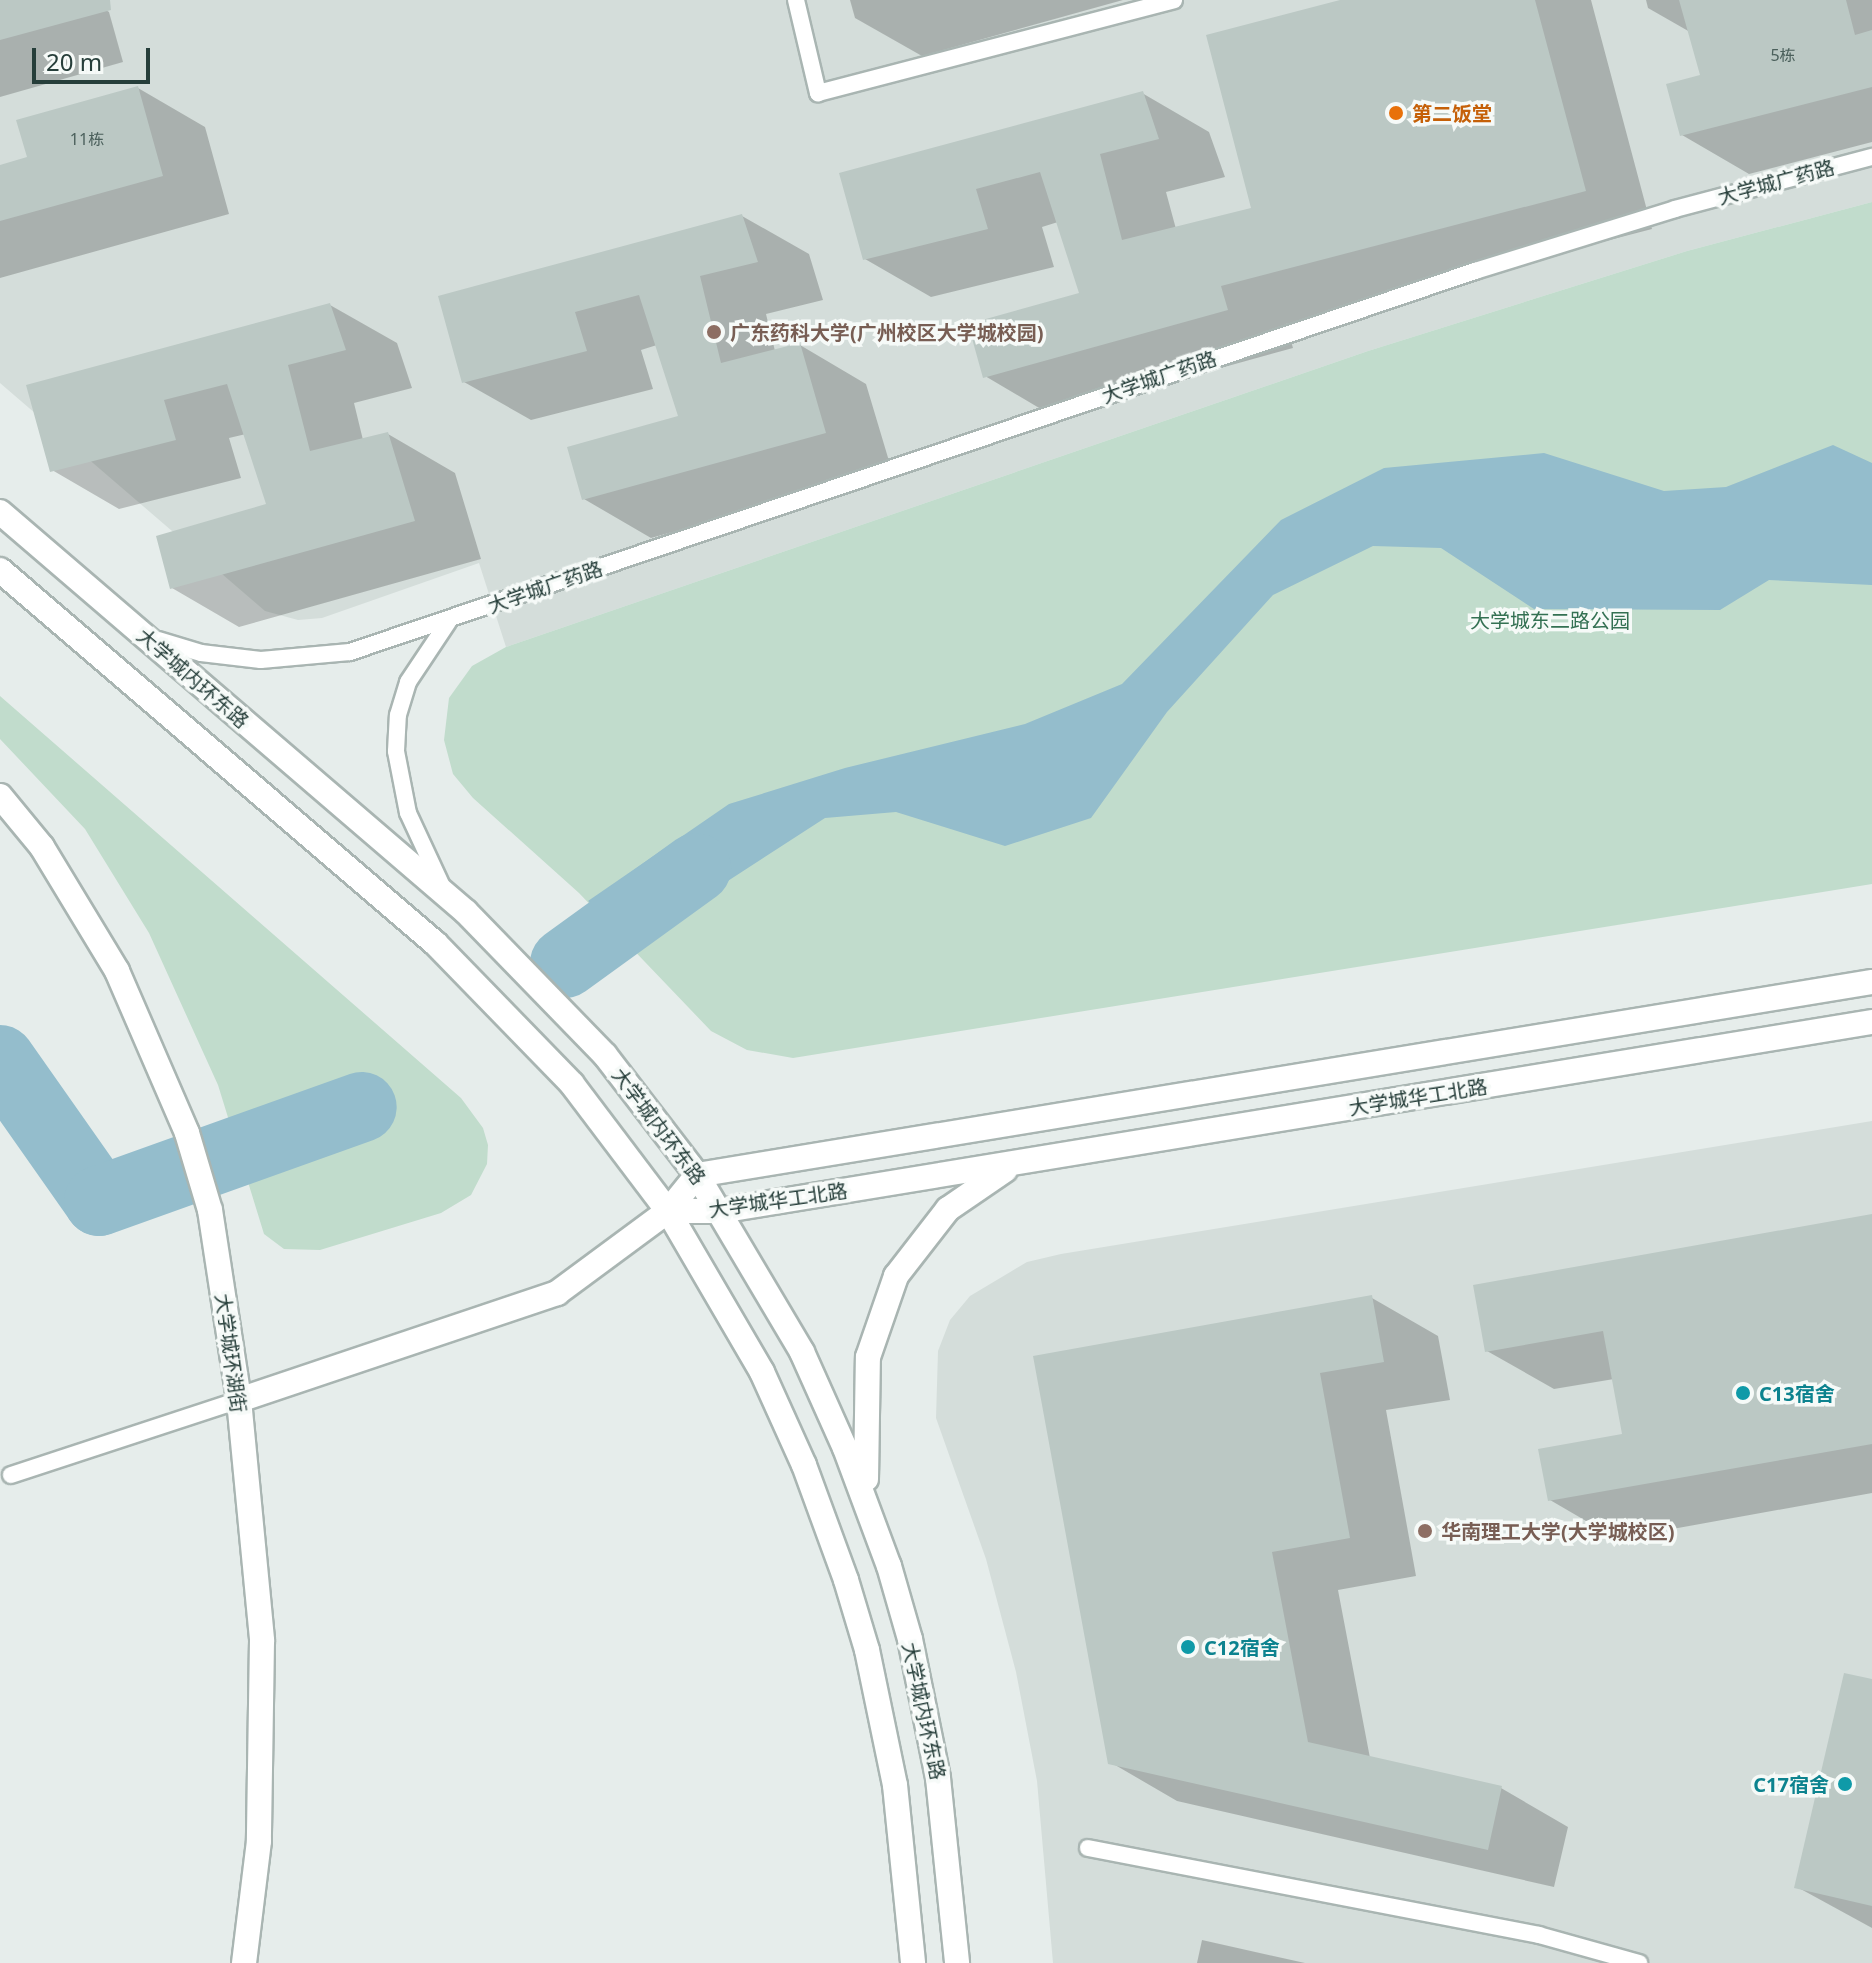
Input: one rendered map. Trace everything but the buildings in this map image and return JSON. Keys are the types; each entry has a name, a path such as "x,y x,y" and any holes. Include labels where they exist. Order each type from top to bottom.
{"main road":[{"name":"大学城内环东路","path":"0,512 450,898 605,1055 697,1175 802,1352 869,1510 910,1639 927,1715 947,1832 957,1963"},
{"path":"0,570 436,944 572,1084 668,1211 762,1372 804,1465 846,1580 867,1650 895,1785 913,1963"},
{"name":"大学城环湖街","path":"0,796 42,847 86,912 153,1047 187,1133 210,1210 239,1400 262,1641 259,1841 244,1963"},
{"name":"大学城华工北路","path":"668,1211 697,1175 1872,982"},
{"name":"大学城华工北路","path":"668,1211 720,1211 1872,1022"},
{"path":"869,1510 863,1406 878,1315 920,1239 948,1209 1019,1162"},
{"path":"239,1400 557,1293 668,1211"}],"lane":[{"path":"796,0 818,93 1174,0"},
{"name":"大学城广药路","path":"142,634 201,653 286,662 350,652 1475,271 1675,209 1872,157"},
{"path":"450,898 408,813 396,751 398,715 408,682 435,634 452,619"},
{"path":"11,1475 239,1400"},
{"path":"1088,1848 1539,1935 1639,1963"}],"shaded area":[{"name":"广东药科大学(广州校区大学城校园)","path":"0,0 1872,0 1872,202 1687,251 1368,351 506,647 479,563 322,618 298,620 265,611 0,383"},
{"name":"华南理工大学(大学城校区)","path":"1872,1121 1872,1963 1053,1963 1037,1781 1016,1672 986,1559 936,1418 938,1351 950,1320 970,1296 1027,1262 1061,1254"}],"green space":[{"name":"大学城东二路公园","path":"1872,202 1872,884 793,1058 747,1050 711,1031 579,893 473,798 453,774 444,740 449,698 472,666 506,647 1368,351 1687,251"},
{"path":"0,696 461,1098 483,1128 488,1145 487,1164 471,1195 441,1213 320,1250 284,1249 264,1234 218,1085 149,933 85,829 0,739"}],"water":[{"path":"1833,445 1872,463 1872,585 1769,580 1720,610 1534,609 1441,548 1373,546 1273,595 1167,712 1091,818 1005,846 896,812 825,818 640,938 588,901 729,804 845,768 1025,724 1122,684 1281,520 1384,468 1544,453 1664,491 1726,487"}],"waterway":[{"path":"565,963 696,868"},
{"path":"0,1060 99,1201 362,1107"}],"place":[{"name":"第二饭堂","path":"1396,113"},
{"name":"广东药科大学(广州校区大学城校园)","path":"714,332"},
{"name":"C13宿舍","path":"1743,1393"},
{"name":"华南理工大学(大学城校区)","path":"1425,1531"},
{"name":"C12宿舍","path":"1188,1647"},
{"name":"C17宿舍","path":"1845,1784"}]}
